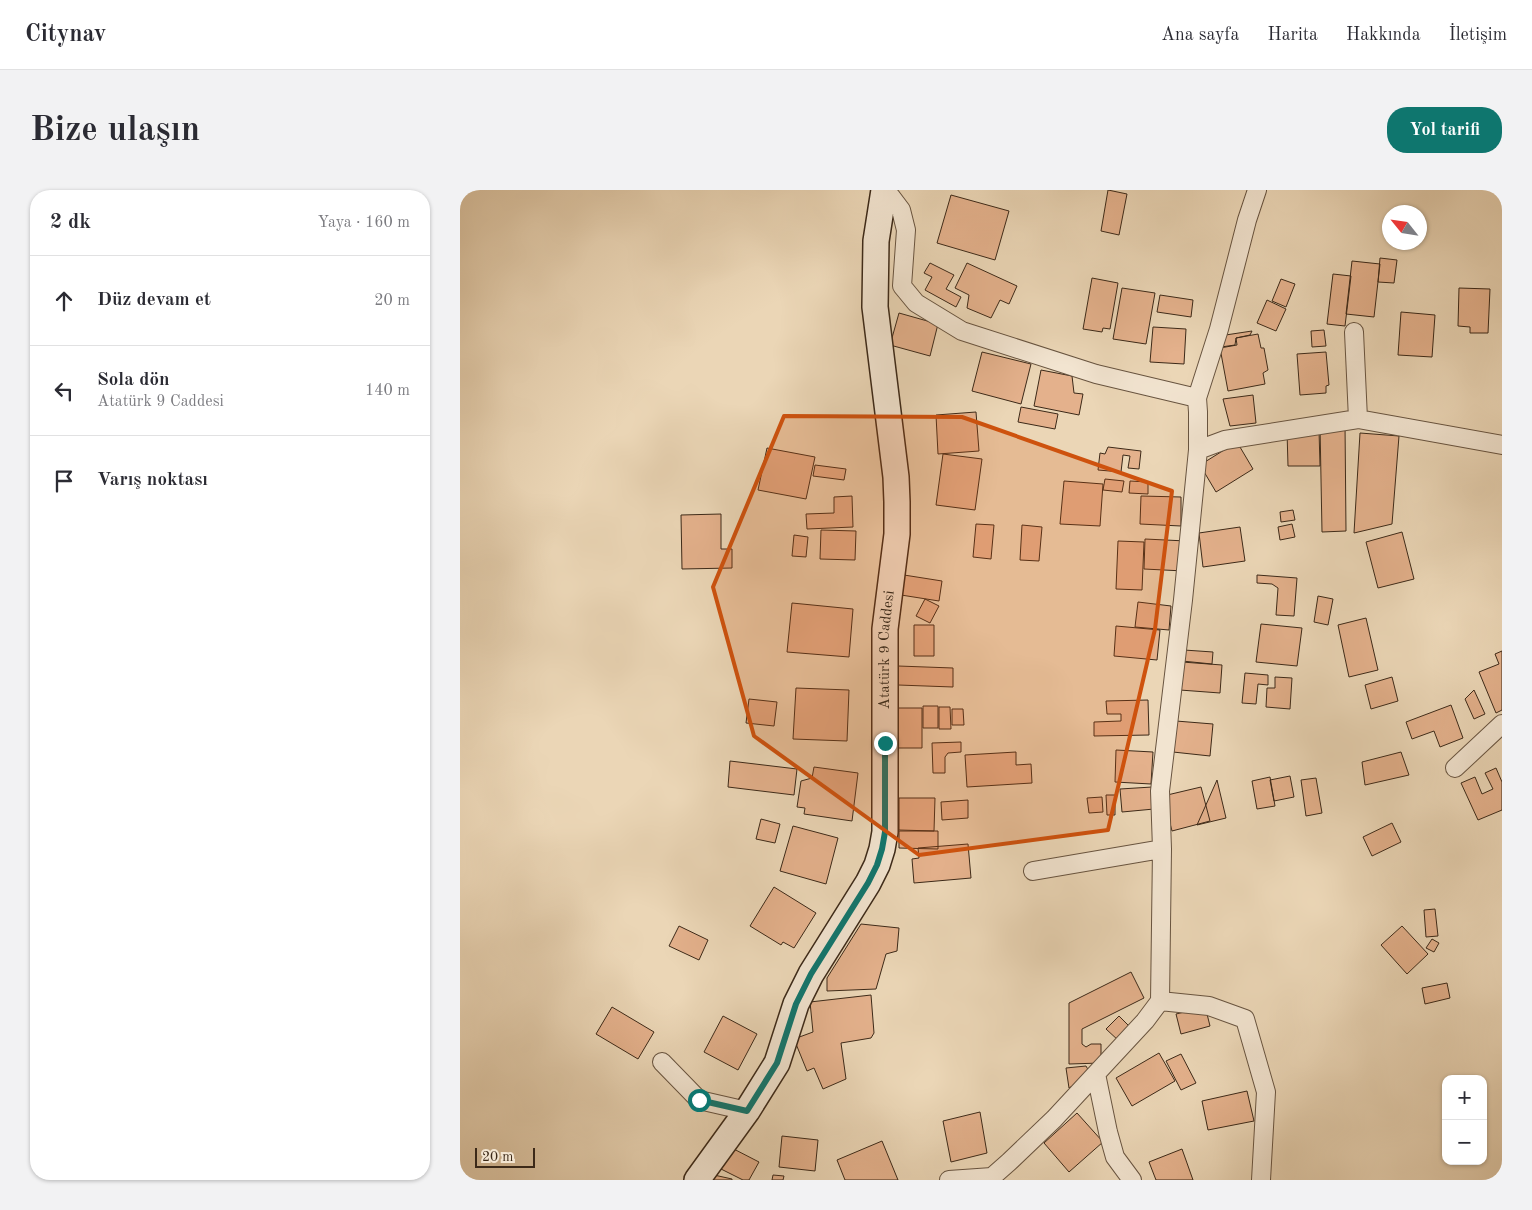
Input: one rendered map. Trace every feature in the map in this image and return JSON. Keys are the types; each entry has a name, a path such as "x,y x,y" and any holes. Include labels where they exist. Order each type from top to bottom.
{"street":[{"path":"885,190 901,210 906,230 902,286 916,302 962,331 1096,374 1197,398"},
{"name":"Atatürk 9 Caddesi","path":"697,1180 747,1111 777,1063 796,1004 811,974 868,883 882,849 885,832 885,629 897,534 896,477 875,307 876,241 885,190"},
{"path":"949,1180 1003,1175 1145,1021 1160,1001 1162,849 1160,791 1183,600 1198,450 1197,398 1220,328 1247,220 1257,190"},
{"path":"1354,332 1358,419"},
{"path":"1198,450 1225,440 1358,419 1502,445"},
{"path":"1455,768 1502,724"},
{"path":"1033,871 1162,849"},
{"path":"1160,1001 1209,1006 1245,1019 1266,1092 1261,1180"},
{"path":"662,1062 699,1100 747,1111"},
{"path":"1096,1074 1115,1157 1132,1180"}],"highlighted area":[{"path":"784,416 962,417 1172,491 1155,629 1108,830 919,855 754,736 713,587"}],"building":[{"path":"1108,190 1127,194 1119,235 1101,231"},
{"path":"951,195 1009,211 995,260 937,243"},
{"path":"1380,258 1397,260 1394,283 1378,282"},
{"path":"1352,261 1380,264 1374,317 1346,314"},
{"path":"930,263 954,275 946,289 961,297 956,307 925,290 932,277 924,273"},
{"path":"967,263 1017,286 1009,304 1000,300 991,318 967,308 969,295 955,288"},
{"path":"1333,274 1351,276 1345,326 1327,324"},
{"path":"1092,278 1118,283 1110,329 1103,328 1102,332 1083,329"},
{"path":"1281,279 1295,284 1286,307 1272,301"},
{"path":"1122,288 1155,293 1146,344 1113,339"},
{"path":"1459,288 1490,289 1488,333 1470,333 1470,327 1458,326"},
{"path":"1160,295 1193,300 1191,317 1157,312"},
{"path":"1267,300 1286,309 1276,331 1257,323"},
{"path":"1401,312 1435,315 1432,357 1398,355"},
{"path":"899,313 938,324 930,356 890,345"},
{"path":"1153,327 1186,329 1184,364 1150,362"},
{"path":"1324,330 1326,346 1312,347 1311,331"},
{"path":"1252,331 1250,335 1236,338 1235,345 1221,347 1219,336"},
{"path":"1258,334 1261,348 1264,348 1268,370 1263,373 1265,384 1228,391 1220,348 1237,345 1236,338"},
{"path":"982,352 1031,364 1021,404 972,391"},
{"path":"1326,352 1329,385 1326,386 1326,393 1300,395 1297,354"},
{"path":"1041,370 1072,376 1074,393 1083,394 1079,415 1034,406"},
{"path":"1253,395 1256,423 1230,426 1223,399"},
{"path":"1021,407 1058,414 1055,429 1018,422"},
{"path":"976,412 979,451 938,454 936,415"},
{"path":"1345,424 1346,531 1322,532 1320,425"},
{"path":"1319,430 1320,466 1288,466 1287,431"},
{"path":"1360,433 1399,436 1392,524 1354,533"},
{"path":"1237,442 1253,469 1216,492 1200,465"},
{"path":"1108,447 1141,451 1139,469 1128,468 1130,456 1123,455 1121,472 1098,470 1100,453 1105,454"},
{"path":"767,448 815,457 806,499 758,490"},
{"path":"943,454 982,459 975,510 936,505"},
{"path":"815,465 846,469 844,480 813,476"},
{"path":"1105,479 1124,481 1122,492 1103,490"},
{"path":"1064,481 1103,484 1100,526 1060,524"},
{"path":"1130,481 1148,482 1148,494 1129,493"},
{"path":"852,496 853,527 807,529 806,514 834,513 834,497"},
{"path":"1141,496 1181,497 1181,526 1140,524"},
{"path":"1293,510 1295,520 1281,522 1280,512"},
{"path":"721,514 721,549 732,549 732,568 682,569 681,515"},
{"path":"976,524 994,525 991,559 973,557"},
{"path":"1292,524 1295,537 1280,540 1278,527"},
{"path":"1022,525 1042,527 1039,561 1020,560"},
{"path":"1240,527 1245,561 1203,567 1199,533"},
{"path":"821,530 856,531 855,560 820,559"},
{"path":"1402,532 1414,579 1378,588 1366,542"},
{"path":"794,535 808,537 806,557 792,556"},
{"path":"1145,539 1186,541 1184,571 1144,569"},
{"path":"1118,541 1144,542 1142,590 1116,589"},
{"path":"904,575 942,581 939,601 901,595"},
{"path":"1257,575 1297,578 1294,616 1276,615 1278,588 1272,584 1257,583"},
{"path":"1318,596 1333,599 1328,625 1314,622"},
{"path":"925,599 939,606 930,623 916,616"},
{"path":"1138,602 1171,606 1169,630 1135,627"},
{"path":"792,603 853,609 849,657 787,652"},
{"path":"1366,618 1378,670 1349,677 1338,625"},
{"path":"1261,624 1302,628 1297,666 1256,662"},
{"path":"914,625 934,625 934,656 914,656"},
{"path":"1116,626 1160,630 1157,660 1114,656"},
{"path":"1184,650 1213,652 1212,664 1182,661"},
{"path":"1502,651 1502,710 1496,713 1479,672 1499,664 1495,654"},
{"path":"1182,662 1222,665 1220,693 1180,690"},
{"path":"898,666 953,668 953,687 898,685"},
{"path":"1245,673 1268,675 1268,685 1258,684 1256,704 1242,703"},
{"path":"1275,677 1292,678 1290,709 1266,707 1267,688 1275,688"},
{"path":"1392,677 1398,701 1371,709 1365,685"},
{"path":"796,688 849,690 847,741 793,739"},
{"path":"1474,690 1485,714 1474,719 1465,699"},
{"path":"749,699 777,702 774,726 746,723"},
{"path":"1148,700 1149,735 1094,736 1094,722 1121,721 1121,714 1107,714 1106,701"},
{"path":"1451,705 1463,738 1440,747 1434,731 1412,739 1406,722"},
{"path":"923,706 938,706 938,728 923,728"},
{"path":"939,707 950,707 951,729 939,729"},
{"path":"898,708 922,708 922,748 898,748"},
{"path":"952,709 963,709 964,725 952,725"},
{"path":"1176,721 1213,724 1210,756 1173,752"},
{"path":"961,742 961,752 948,753 945,757 945,773 933,773 932,743"},
{"path":"1116,750 1153,752 1151,784 1115,782"},
{"path":"1016,752 1016,765 1031,764 1032,783 967,787 965,755"},
{"path":"1401,752 1409,775 1365,785 1362,762"},
{"path":"730,761 797,769 794,795 728,787"},
{"path":"814,767 858,773 852,821 804,814 805,808 797,807 801,781 812,778"},
{"path":"1496,768 1502,782 1502,810 1478,820 1461,783 1475,777 1482,794 1493,789 1485,773"},
{"path":"1290,776 1294,797 1274,801 1270,780"},
{"path":"1270,777 1275,806 1257,809 1252,781"},
{"path":"1316,778 1322,813 1306,816 1301,780"},
{"path":"1217,780 1226,818 1197,825"},
{"path":"1152,787 1154,809 1122,812 1120,789"},
{"path":"1201,787 1210,821 1172,831 1163,796"},
{"path":"1106,795 1115,795 1115,815 1107,815"},
{"path":"1102,797 1103,812 1089,813 1087,798"},
{"path":"899,798 935,798 934,831 899,830"},
{"path":"968,800 968,818 942,820 941,802"},
{"path":"761,819 780,824 775,843 756,839"},
{"path":"1392,823 1401,842 1372,856 1363,837"},
{"path":"793,826 838,838 826,884 780,871"},
{"path":"899,831 938,831 938,849 899,848"},
{"path":"968,844 971,878 914,883 912,859 919,858 918,848"},
{"path":"774,887 816,913 794,948 783,942 781,945 750,926"},
{"path":"1435,909 1438,936 1426,937 1424,910"},
{"path":"861,924 899,928 897,951 886,954 876,989 827,991 827,978"},
{"path":"679,926 708,940 699,960 669,946"},
{"path":"1402,926 1428,954 1407,974 1381,945"},
{"path":"1432,939 1439,943 1434,952 1426,948"},
{"path":"1131,972 1144,998 1082,1029 1082,1044 1086,1047 1091,1044 1101,1044 1101,1063 1069,1064 1069,1003"},
{"path":"1447,983 1450,998 1425,1004 1422,988"},
{"path":"871,995 874,1033 871,1038 841,1043 846,1079 823,1089 814,1068 807,1071 794,1039 813,1032 810,1002"},
{"path":"612,1007 654,1032 638,1059 596,1034"},
{"path":"1197,1009 1207,1014 1210,1026 1181,1034 1176,1014"},
{"path":"723,1016 757,1034 738,1070 704,1052"},
{"path":"1119,1016 1131,1028 1119,1041 1106,1029"},
{"path":"1159,1053 1175,1081 1132,1106 1116,1078"},
{"path":"1181,1054 1196,1083 1181,1090 1166,1061"},
{"path":"1086,1066 1091,1075 1069,1088 1066,1068"},
{"path":"1247,1091 1254,1121 1208,1130 1202,1101"},
{"path":"980,1112 987,1153 951,1162 943,1121"},
{"path":"1077,1113 1103,1142 1069,1172 1044,1143"},
{"path":"782,1136 818,1140 815,1171 779,1167"},
{"path":"882,1141 898,1180 845,1180 837,1160"},
{"path":"726,1145 759,1162 749,1180 743,1180 715,1166"},
{"path":"1182,1149 1193,1180 1156,1180 1149,1162"},
{"path":"705,1173 732,1179 732,1180 704,1180"},
{"path":"773,1175 784,1176 783,1180 772,1180"}],"route":[{"path":"699,1100 747,1111 777,1063 796,1004 811,974 868,883 877,865 885,832 885,743"}]}
